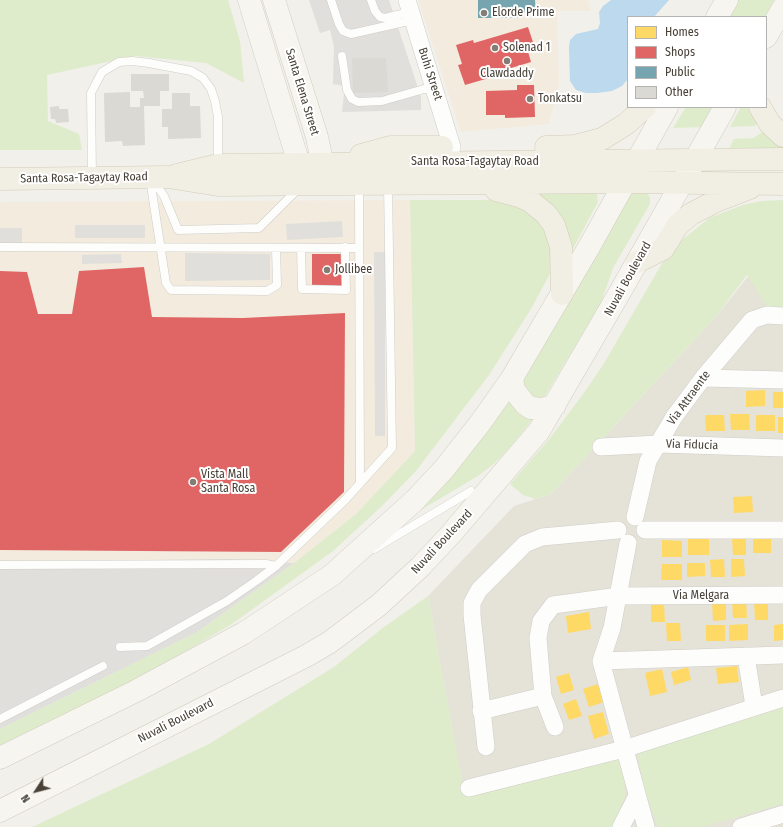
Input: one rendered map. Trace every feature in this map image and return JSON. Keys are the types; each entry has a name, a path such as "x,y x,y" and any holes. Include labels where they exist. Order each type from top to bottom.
{"main road":[{"name":"Santa Elena Street","path":"249,0 301,174"},
{"name":"Santa Elena Street","path":"274,0 317,137 324,171"},
{"path":"718,16 727,0"},
{"path":"767,35 783,8"},
{"path":"324,171 390,147 575,146 590,144 621,128 644,108"},
{"name":"Nuvali Boulevard","path":"0,758 136,691 244,633 332,575 415,500 444,469 481,422 512,378 562,294 666,108"},
{"name":"Nuvali Boulevard","path":"0,811 280,670 330,642 357,622 400,586 450,535 539,432 724,108"},
{"path":"761,108 770,124 783,136"},
{"path":"495,147 540,162"},
{"name":"Santa Rosa-Tagaytay Road","path":"0,179 159,177 218,185 324,171 540,162 783,159"},
{"name":"Santa Rosa-Tagaytay Road","path":"159,177 218,165 301,174"},
{"name":"Santa Rosa-Tagaytay Road","path":"324,171 359,184 625,182 783,184"},
{"path":"451,183 519,196 539,207 554,225 560,241 562,294"},
{"path":"637,262 663,249 678,225 691,214 724,197 762,184"},
{"path":"512,378 514,390 525,404 531,408 543,409 555,405"}],"street":[{"name":"Buhi Street","path":"410,11 452,147"},
{"name":"Via Attraente","path":"635,517 648,461 674,417 703,378 752,320 767,315 783,316"},
{"path":"703,378 783,380"},
{"name":"Via Fiducia","path":"601,447 658,444 783,448"},
{"path":"646,530 640,520 635,517 625,518 621,521 623,537 619,596 612,628 601,661 646,827"},
{"path":"646,530 783,530"},
{"path":"486,747 472,615 472,603 479,590 525,544 542,537 623,537 640,541 646,530"},
{"name":"Via Melgara","path":"555,727 543,696 538,638 541,621 553,606 619,596 783,595"},
{"path":"601,661 783,655"},
{"path":"746,656 754,706"},
{"path":"481,711 543,696"},
{"path":"469,788 624,749 754,706 783,698"},
{"path":"621,827 637,796"},
{"path":"741,827 783,814"}],"lane":[{"path":"331,0 343,32 351,34 410,11"},
{"path":"371,0 375,11 380,17 385,18 410,11"},
{"path":"342,56 347,90 352,99 358,102 382,101 424,89 435,89"},
{"path":"92,179 92,93 102,72 119,62 132,61 149,63 191,71 203,78 211,89 218,117 218,165"},
{"path":"159,177 164,196 178,230 259,228 301,174"},
{"path":"159,177 161,248 166,283 171,290 267,291 277,285 276,248"},
{"path":"359,184 360,483"},
{"path":"120,647 147,646 227,601 276,566 346,500 392,448 388,184"},
{"path":"0,247 359,248"},
{"path":"301,248 302,289 346,290 345,247"},
{"name":"Nuvali Boulevard","path":"332,575 471,491"},
{"path":"0,565 266,564 276,566"},
{"path":"0,719 103,666"}],"shaded area":[{"path":"309,0 389,0 421,97 421,110 342,112 345,86 333,84 334,47 330,30 320,33"},
{"name":"Solenad 1","path":"418,0 588,0 591,11 557,11 559,84 549,124 461,132"},
{"name":"Vista Mall Santa Rosa","path":"410,200 415,451 356,514 294,563 197,632 0,729 0,202"},
{"path":"342,221 343,237 287,240 286,224"},
{"path":"75,225 145,225 145,238 75,238"},
{"path":"0,228 22,228 22,243 0,243"},
{"path":"783,233 783,827 470,827 428,596 514,506 551,494 713,320"},
{"path":"374,252 385,252 385,436 375,436"},
{"path":"185,253 270,254 270,280 185,281"},
{"path":"121,254 122,263 82,264 82,255"},
{"path":"229,559 294,563 197,632 0,729 0,562"}],"green space":[{"path":"0,0 228,0 240,41 244,83 206,63 135,56 47,75 48,121 79,134 82,150 0,150"},
{"path":"738,0 774,0 766,16 730,16"},
{"path":"685,108 714,108 703,127 673,128"},
{"path":"740,108 755,108 762,122 754,126 730,127"},
{"path":"768,129 783,143 783,149 729,149 734,139 753,138"},
{"path":"527,192 595,193 597,195 598,202 568,258"},
{"path":"633,193 647,193 650,197 650,204 613,268 601,303 545,396 533,400 519,385 630,195"},
{"path":"410,200 500,200 518,203 550,228 552,270 531,309 489,375 416,471 382,506 333,551 232,624 130,684 0,747 0,729 197,632 294,563 356,514 415,451"},
{"path":"783,200 783,307 767,307 747,275 713,320 551,494 535,499 523,495 510,484 550,438 581,397 603,365 661,265 676,245 709,218 743,205 761,201"},
{"path":"509,397 535,416 512,445 495,463 478,476 407,518"},
{"path":"428,596 465,797 605,756 618,756 624,763 625,797 613,827 32,827 209,744 334,667 384,627"},
{"path":"783,706 783,804 702,827 658,827 644,788 638,757 639,746"}],"water":[{"path":"611,0 669,0 655,16 627,16 627,80 622,86 612,91 586,93 576,90 570,81 570,40 576,34 598,29 600,23 599,12 603,6"}],"building: Homes":[{"path":"765,390 765,406 746,407 746,391"},
{"path":"773,392 783,392 783,408 773,408"},
{"path":"730,414 749,414 750,430 731,430"},
{"path":"705,415 724,415 725,431 706,431"},
{"path":"756,415 775,415 775,431 756,431"},
{"path":"778,417 783,417 783,433 778,433"},
{"path":"752,496 753,512 734,513 733,497"},
{"path":"746,537 746,555 733,555 732,538"},
{"path":"688,539 709,539 709,555 688,555"},
{"path":"753,539 771,539 771,553 753,553"},
{"path":"662,540 682,541 682,557 662,557"},
{"path":"724,559 725,577 711,577 710,560"},
{"path":"731,559 744,559 745,576 731,577"},
{"path":"687,563 705,563 705,576 687,577"},
{"path":"662,564 682,564 682,580 661,580"},
{"path":"746,600 747,618 733,618 732,601"},
{"path":"754,602 768,602 768,620 755,620"},
{"path":"712,603 726,603 726,620 713,621"},
{"path":"664,604 665,622 651,622 651,605"},
{"path":"589,612 591,629 568,633 566,616"},
{"path":"666,623 680,623 681,641 667,641"},
{"path":"748,624 748,640 729,641 729,625"},
{"path":"783,624 783,640 774,641 774,625"},
{"path":"706,625 725,625 725,641 706,641"},
{"path":"737,666 739,682 718,684 716,668"},
{"path":"688,667 691,680 674,685 671,672"},
{"path":"662,669 667,692 650,696 645,673"},
{"path":"569,673 574,690 561,694 556,677"},
{"path":"598,684 604,702 589,707 583,689"},
{"path":"576,699 582,716 569,720 563,704"},
{"path":"603,712 609,734 594,739 588,716"}],"building: Shops":[{"path":"528,27 534,45 527,48 531,62 488,75 489,78 465,85 458,65 462,64 456,45 473,40 474,43"},
{"path":"517,85 534,85 535,117 505,118 505,115 486,115 486,91 517,90"},
{"name":"Jollibee","path":"312,254 342,254 342,286 312,286"},
{"path":"144,267 152,317 243,318 345,313 344,492 281,552 0,550 0,271 27,272 38,314 72,314 79,271"}],"building: Public":[{"path":"478,0 535,0 536,13 518,13 518,18 478,18"}],"building: Other":[{"path":"352,58 386,58 388,92 353,93"},
{"path":"131,74 169,74 169,91 160,91 160,106 144,106 145,145 123,146 122,141 105,142 104,93 130,92 130,107 140,107 140,98 144,98 143,91 131,91"},
{"path":"172,93 190,93 190,106 200,106 201,138 168,139 168,127 162,127 162,109 172,109"},
{"path":"59,106 59,109 68,109 69,122 56,123 55,119 51,119 50,107"}],"place":[{"name":"Elorde Prime","path":"484,13"},
{"name":"Solenad 1","path":"495,48"},
{"name":"Clawdaddy","path":"507,61"},
{"name":"Tonkatsu","path":"530,99"},
{"name":"Jollibee","path":"327,270"},
{"name":"Vista Mall Santa Rosa","path":"193,482"}]}
